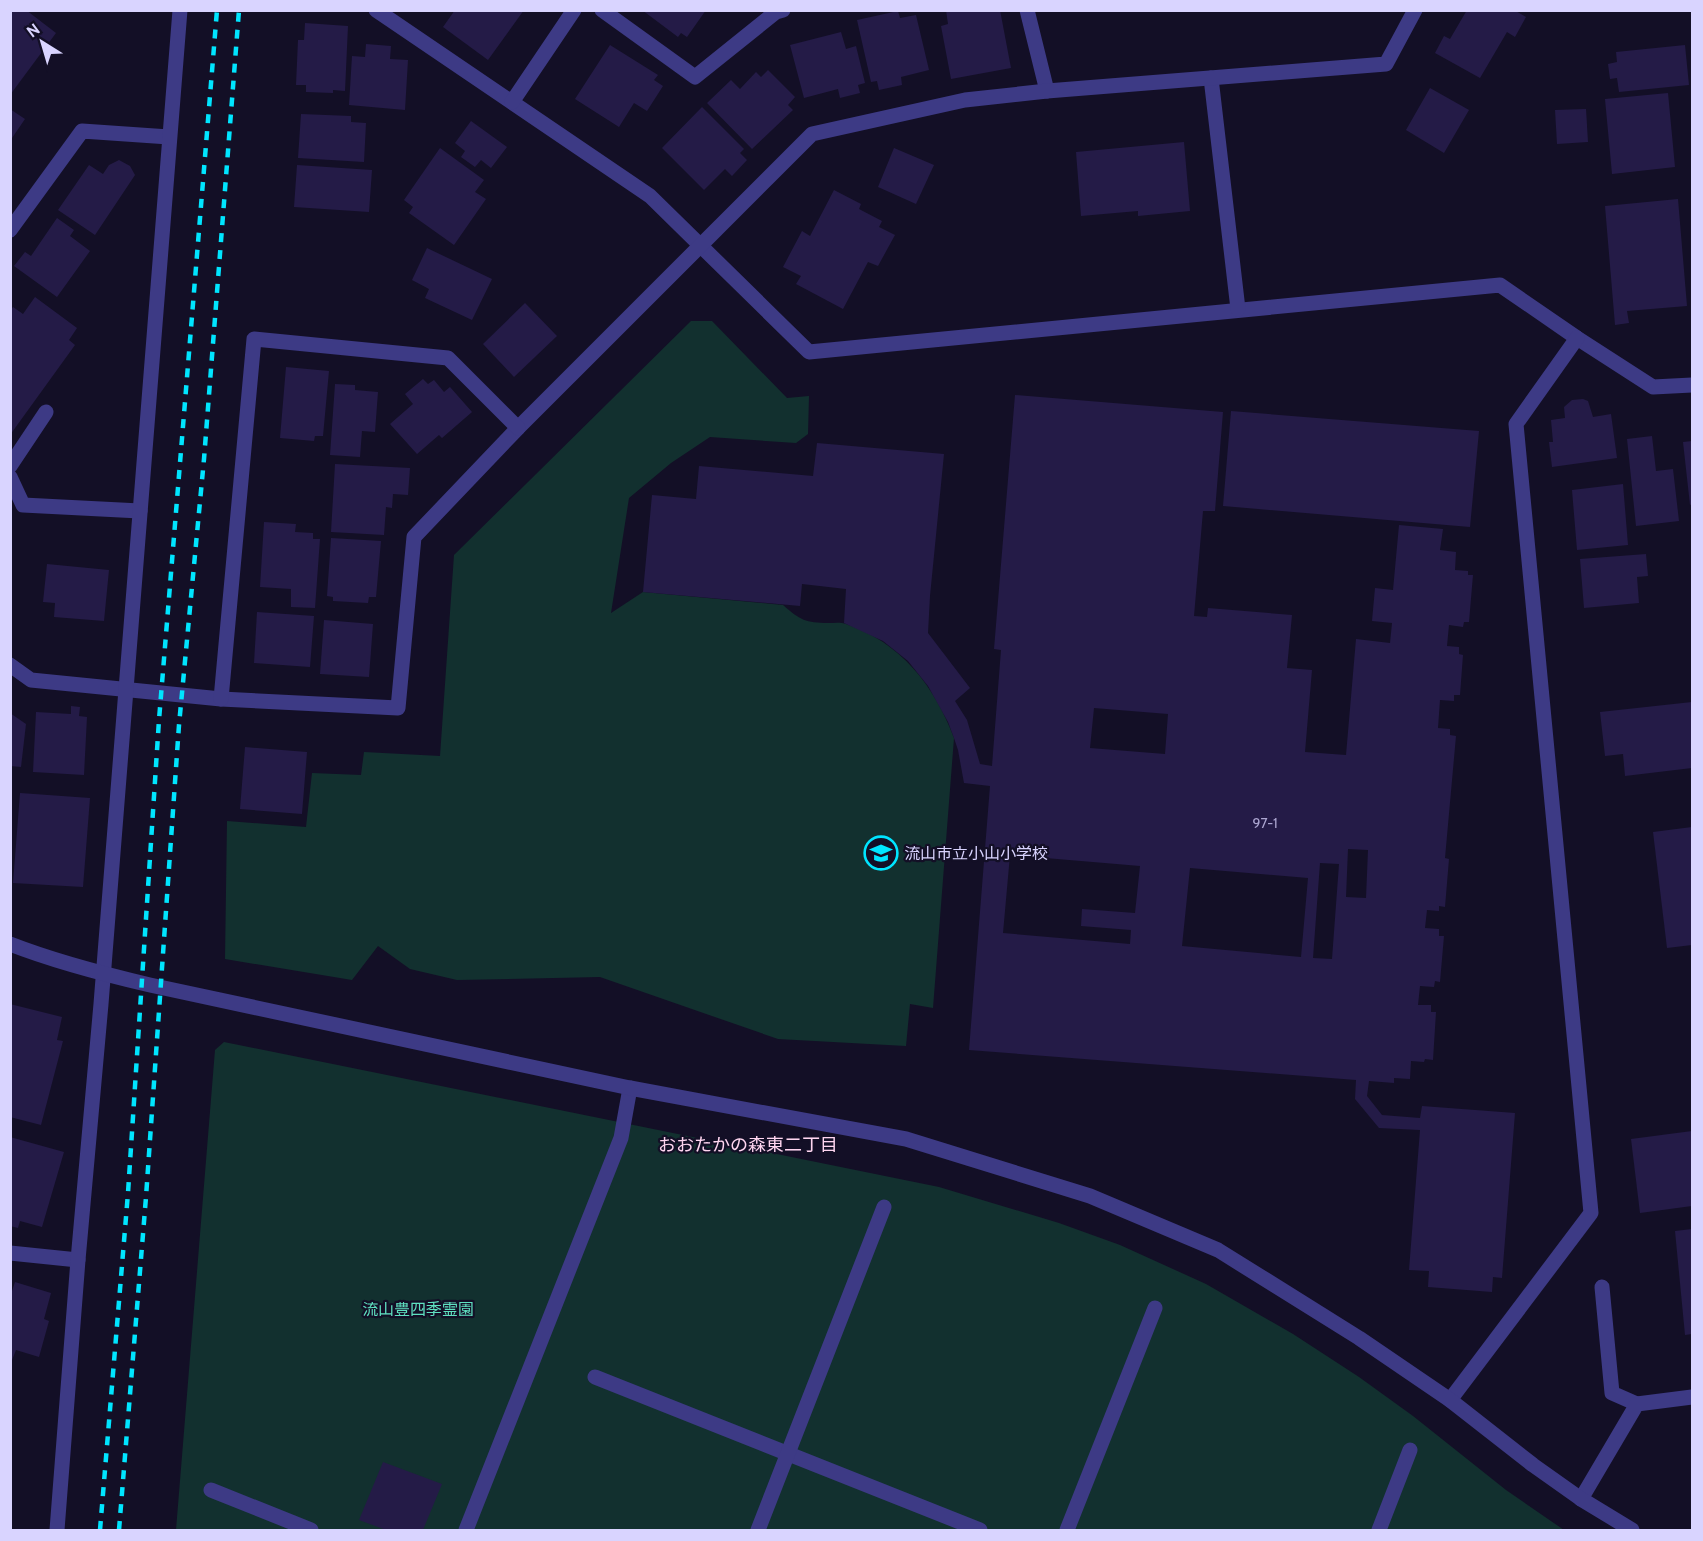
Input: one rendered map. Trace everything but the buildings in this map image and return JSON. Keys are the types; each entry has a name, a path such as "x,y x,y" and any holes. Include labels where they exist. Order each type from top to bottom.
{"street":[{"path":"57,1530 180,10"},
{"path":"376,10 650,196 809,352 1500,285 1577,339 1653,387 1692,385"},
{"path":"512,102 574,10"},
{"path":"602,10 695,76 776,12 783,10"},
{"path":"1027,10 1047,91"},
{"path":"10,665 31,680 221,699 398,708 414,537 518,428 812,134 965,100 1047,91 1386,64 1415,10"},
{"path":"1211,78 1238,309"},
{"path":"10,230 82,131 169,137"},
{"path":"221,699 254,339 448,358 518,428"},
{"path":"1450,1400 1591,1213 1516,424 1577,339"},
{"path":"10,466 46,412"},
{"path":"10,477 23,505 140,511"},
{"path":"10,944 34,954 103,974 630,1088 906,1139 1090,1196 1218,1250 1359,1338 1450,1400 1533,1465 1581,1499 1632,1530"},
{"path":"466,1530 621,1138 630,1088"},
{"path":"758,1530 884,1207"},
{"path":"10,1253 78,1260"},
{"path":"1602,1287 1612,1393 1637,1404 1692,1397"},
{"path":"1067,1530 1155,1308"},
{"path":"595,1377 980,1530"},
{"path":"1581,1499 1637,1404"},
{"path":"1379,1530 1410,1450"},
{"path":"211,1490 311,1530"}],"green space":[{"path":"691,321 712,321 787,398 809,396 808,434 796,443 710,437 671,463 629,498 611,613 643,592 783,605 799,617 809,621 844,623 865,632 899,654 926,684 937,701 954,738 933,1008 910,1004 906,1046 778,1039 600,977 457,980 410,969 378,946 352,980 225,959 227,821 306,827 312,773 361,775 364,752 440,756 454,555"},
{"name":"流山豊四季霊園","path":"224,1042 939,1187 1059,1223 1120,1245 1206,1284 1293,1334 1413,1416 1506,1490 1564,1530 176,1530 215,1050"}],"railway":[{"path":"100,1530 128,1193 159,720 217,10"},
{"path":"119,1530 146,1197 179,725 204,459 239,10"}],"place":[{"name":"流山市立小山小学校","path":"881,853"}],"district":[{"name":"おおたかの森東二丁目","path":"748,1145"}]}
